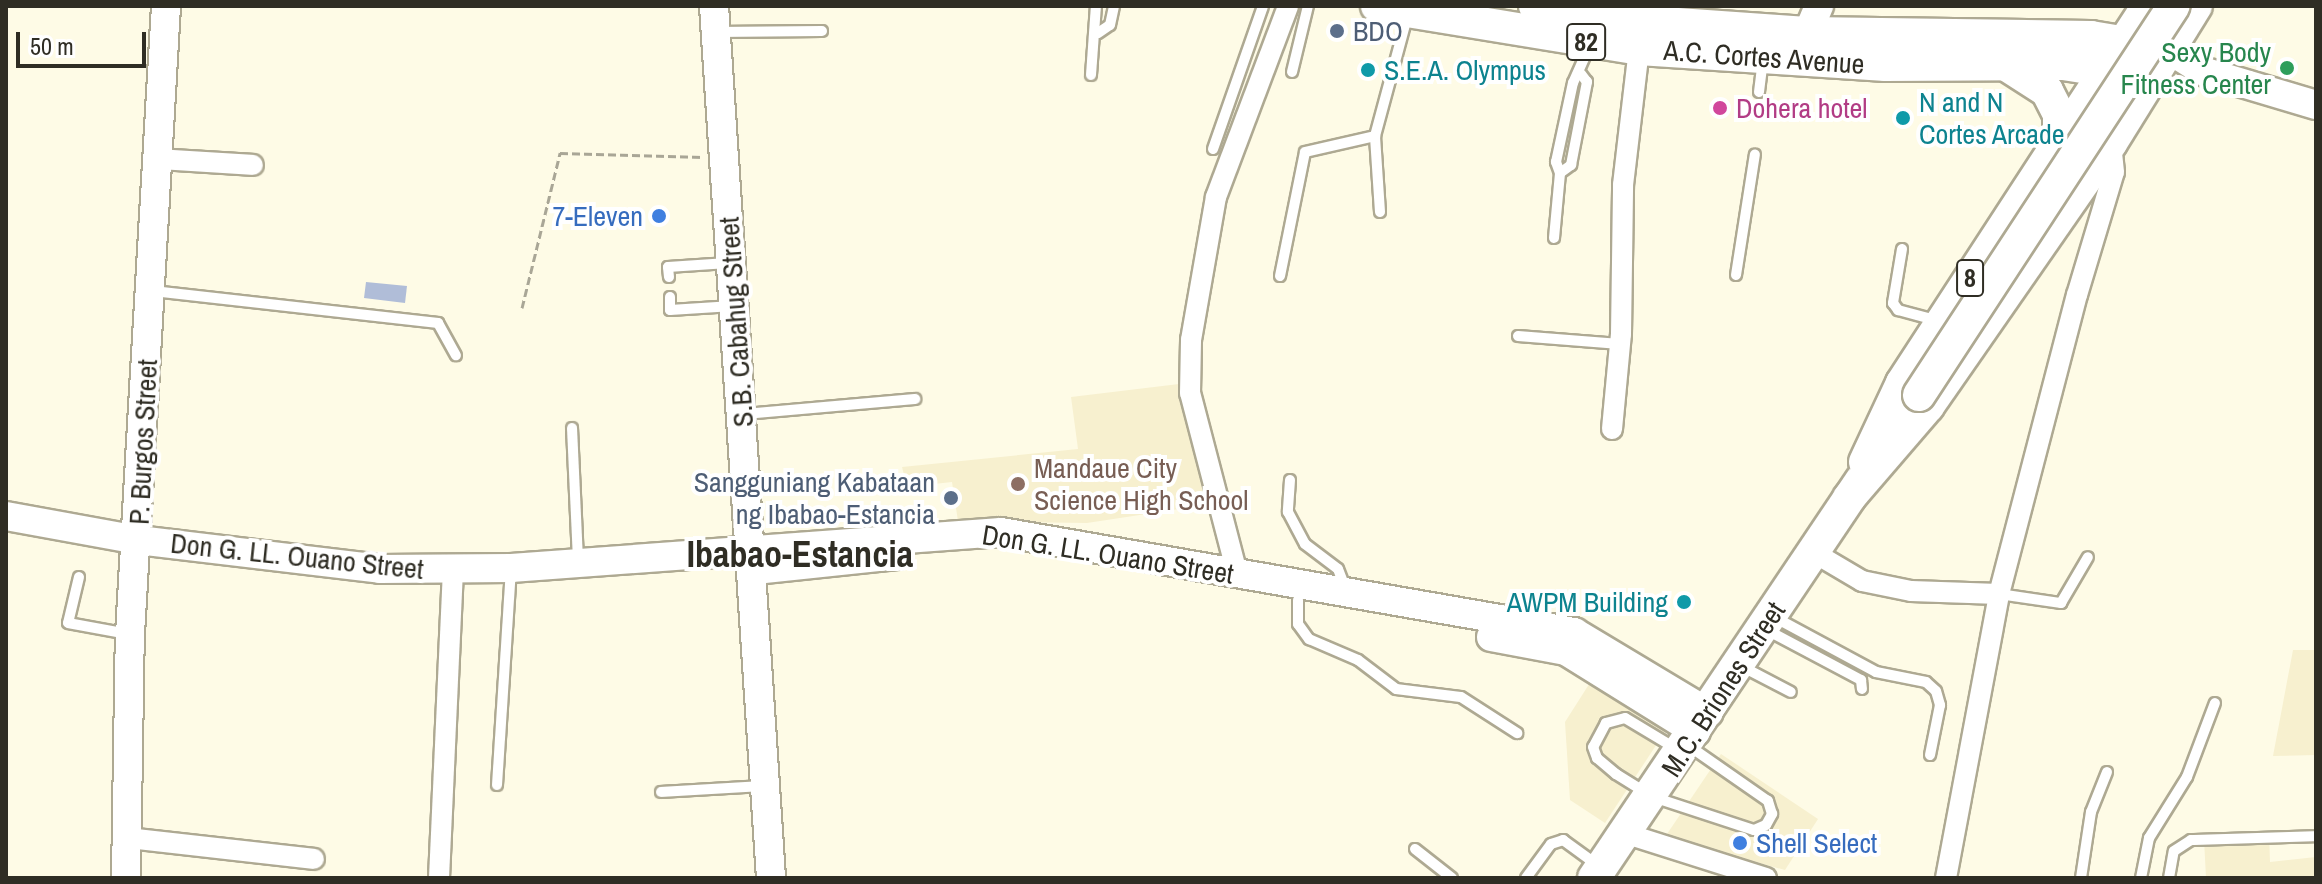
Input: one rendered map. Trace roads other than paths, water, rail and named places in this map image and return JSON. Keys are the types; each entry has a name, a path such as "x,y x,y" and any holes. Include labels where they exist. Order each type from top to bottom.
{"main road":[{"name":"A.C. Cortes Avenue","path":"1535,6 1639,49 1763,58 1807,33"},
{"path":"2064,36 2102,28 2146,6"},
{"name":"M.C. Briones Street","path":"1849,498 1902,383 2146,6"},
{"path":"2162,6 2178,16 2188,7"},
{"name":"M.C. Briones Street","path":"1849,498 1928,406 2111,143 2169,50 2188,7"},
{"name":"M.C. Briones Street","path":"1598,873 1694,736 1919,395 2188,7"},
{"name":"A.C. Cortes Avenue","path":"1393,9 1590,27 2064,36 2116,55 2153,78"},
{"name":"A.C. Cortes Avenue","path":"1807,33 1885,65 2002,62 2169,50"},
{"path":"2002,62 2047,91 2059,115 2059,142"}],"street":[{"name":"P. Burgos Street","path":"126,878 130,634 138,540 166,6"},
{"path":"1237,573 1190,393 1191,340 1216,197 1288,6"},
{"name":"S.B. Cabahug Street","path":"715,19 754,559 771,878"},
{"path":"1612,429 1620,344 1623,185 1639,49"},
{"path":"2169,50 2202,71 2316,105"},
{"path":"2153,78 2202,71"},
{"path":"1946,878 1999,594 2077,295 2111,186 2111,143"},
{"path":"158,159 253,165"},
{"name":"Don G. LL. Ouano Street","path":"6,516 138,540 380,569 511,568 578,560 754,559 936,542 1237,573 1347,593 1382,608"},
{"path":"1813,552 1862,581 1911,591 1999,594"},
{"name":"Don G. LL. Ouano Street","path":"1156,566 1298,600 1382,608 1566,651 1694,736"},
{"path":"439,878 453,570"},
{"path":"1624,833 1766,878"},
{"path":"128,838 314,859"}],"lane":[{"path":"1091,75 1098,33 1093,22 1096,6"},
{"path":"1098,33 1110,25 1114,6"},
{"path":"1213,149 1263,6"},
{"path":"1292,72 1308,6"},
{"path":"1380,212 1375,136 1393,9"},
{"path":"715,19 822,31"},
{"path":"1554,238 1560,173 1556,162 1568,107 1581,74 1590,27"},
{"path":"1759,92 1763,58"},
{"path":"1560,173 1571,165 1587,82 1581,74"},
{"path":"1568,107 1582,109"},
{"path":"1280,276 1305,152 1375,136"},
{"path":"1736,275 1755,154"},
{"path":"1902,249 1893,303 1898,310 1942,321"},
{"path":"669,277 668,267 732,263"},
{"path":"151,291 438,323 456,355"},
{"path":"670,297 670,310 735,306"},
{"path":"1518,336 1620,344"},
{"path":"742,415 915,399"},
{"path":"572,428 578,560"},
{"path":"1290,480 1288,512 1305,544 1338,569 1347,593"},
{"path":"1999,594 2061,603 2088,557"},
{"path":"497,785 511,568"},
{"path":"79,577 68,623 130,634"},
{"path":"1298,600 1298,624 1309,639 1358,660 1396,689 1461,697 1517,733"},
{"path":"1767,622 1861,680 1862,689"},
{"path":"1767,622 1876,672 1926,682 1936,691 1940,705 1930,755"},
{"path":"1739,665 1791,692"},
{"path":"2141,878 2149,838 2187,777 2215,703"},
{"path":"1625,718 1694,736 1768,801 1770,820 1754,830 1653,797 1597,758 1593,747 1606,723 1625,718"},
{"path":"2081,878 2091,812 2107,772"},
{"path":"661,792 764,786"},
{"path":"2169,878 2174,851 2191,840 2316,836"},
{"path":"1526,878 1551,844 1563,840 1598,873"},
{"path":"1415,849 1452,878"}],"water":[{"path":"366,282 407,286 405,303 364,298"}],"place":[{"name":"BDO","path":"1337,31"},
{"name":"Sexy Body Fitness Center","path":"2287,68"},
{"name":"S.E.A. Olympus","path":"1368,70"},
{"name":"Dohera hotel","path":"1720,108"},
{"name":"N and N Cortes Arcade","path":"1903,118"},
{"name":"7-Eleven","path":"659,216"},
{"name":"Mandaue City Science High School","path":"1018,484"},
{"name":"Sangguniang Kabataan ng Ibabao-Estancia","path":"951,498"},
{"name":"AWPM Building","path":"1684,602"},
{"name":"Shell Select","path":"1740,843"}],"district":[{"name":"Ibabao-Estancia","path":"800,555"}]}
